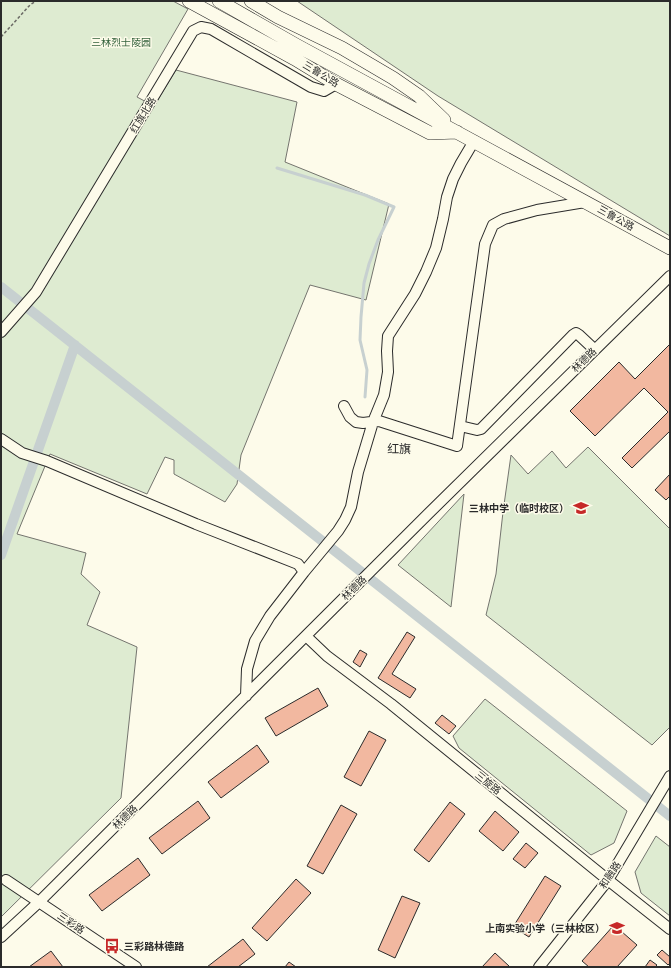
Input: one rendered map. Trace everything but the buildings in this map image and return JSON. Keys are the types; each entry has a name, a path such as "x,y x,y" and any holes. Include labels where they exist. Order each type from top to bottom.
{"main road":[{"name":"三鲁公路","path":"189,1 295,59 336,84 430,133 457,132"},
{"name":"三鲁公路","path":"219,1 262,26 670,248"},
{"name":"三鲁公路","path":"251,1 278,17 342,48 393,78 419,96 457,132"}],"street":[{"name":"红旗北路","path":"1,332 36,292 193,31 201,27 211,29 312,87 324,91 336,84"},
{"path":"246,696 247,669 255,641 270,616 338,531 352,507 358,472 373,422 384,395 388,372 388,336 415,294 426,272 436,248 447,197 453,179 474,141"},
{"path":"344,406 350,417 356,422 363,423 379,421 457,446 485,244 493,225 504,219 519,214 585,202"},
{"name":"林德路","path":"1,937 39,902 380,561 670,276"},
{"path":"460,426 477,430 481,429 576,333 579,334 595,350"},
{"path":"1,439 22,453 47,461 196,524 298,564 304,572"},
{"name":"三旋路","path":"306,636 327,656 391,704 670,929"},
{"name":"和融路","path":"539,967 608,880 670,776"},
{"name":"三彩路","path":"6,880 136,967"}],"path":[{"path":"1,37 30,5 36,1"}],"green space":[{"name":"三林烈士陵园","path":"1,1 173,1 188,9 137,97 154,106 176,70 297,102 285,162 389,204 366,300 310,285 241,455 237,484 225,502 174,474 174,460 165,457 147,494 50,454 17,534 86,553 81,574 100,592 87,625 137,647 121,798 1,917"},
{"path":"297,1 670,1 670,236 438,96"},
{"name":"三林中学（临时校区）","path":"588,447 670,529 670,727 652,745 486,615 496,574 511,455 528,474 552,451 566,468"},
{"path":"464,494 451,607 398,565"},
{"path":"485,699 627,811 614,843 591,855 459,748 453,736"},
{"path":"656,836 670,847 670,916 641,893 635,872"}],"waterway":[{"path":"277,168 365,195 394,207 378,240 364,283 360,340 367,370 365,397"},
{"path":"1,287 670,816"},
{"path":"1,555 75,345"}],"place":[{"name":"三林中学（临时校区）","path":"581,508"},
{"name":"上南实验小学（三林校区）","path":"617,928"},
{"name":"三彩路林德路","path":"112,946"}],"district":[{"name":"红旗","path":"399,449"}]}
